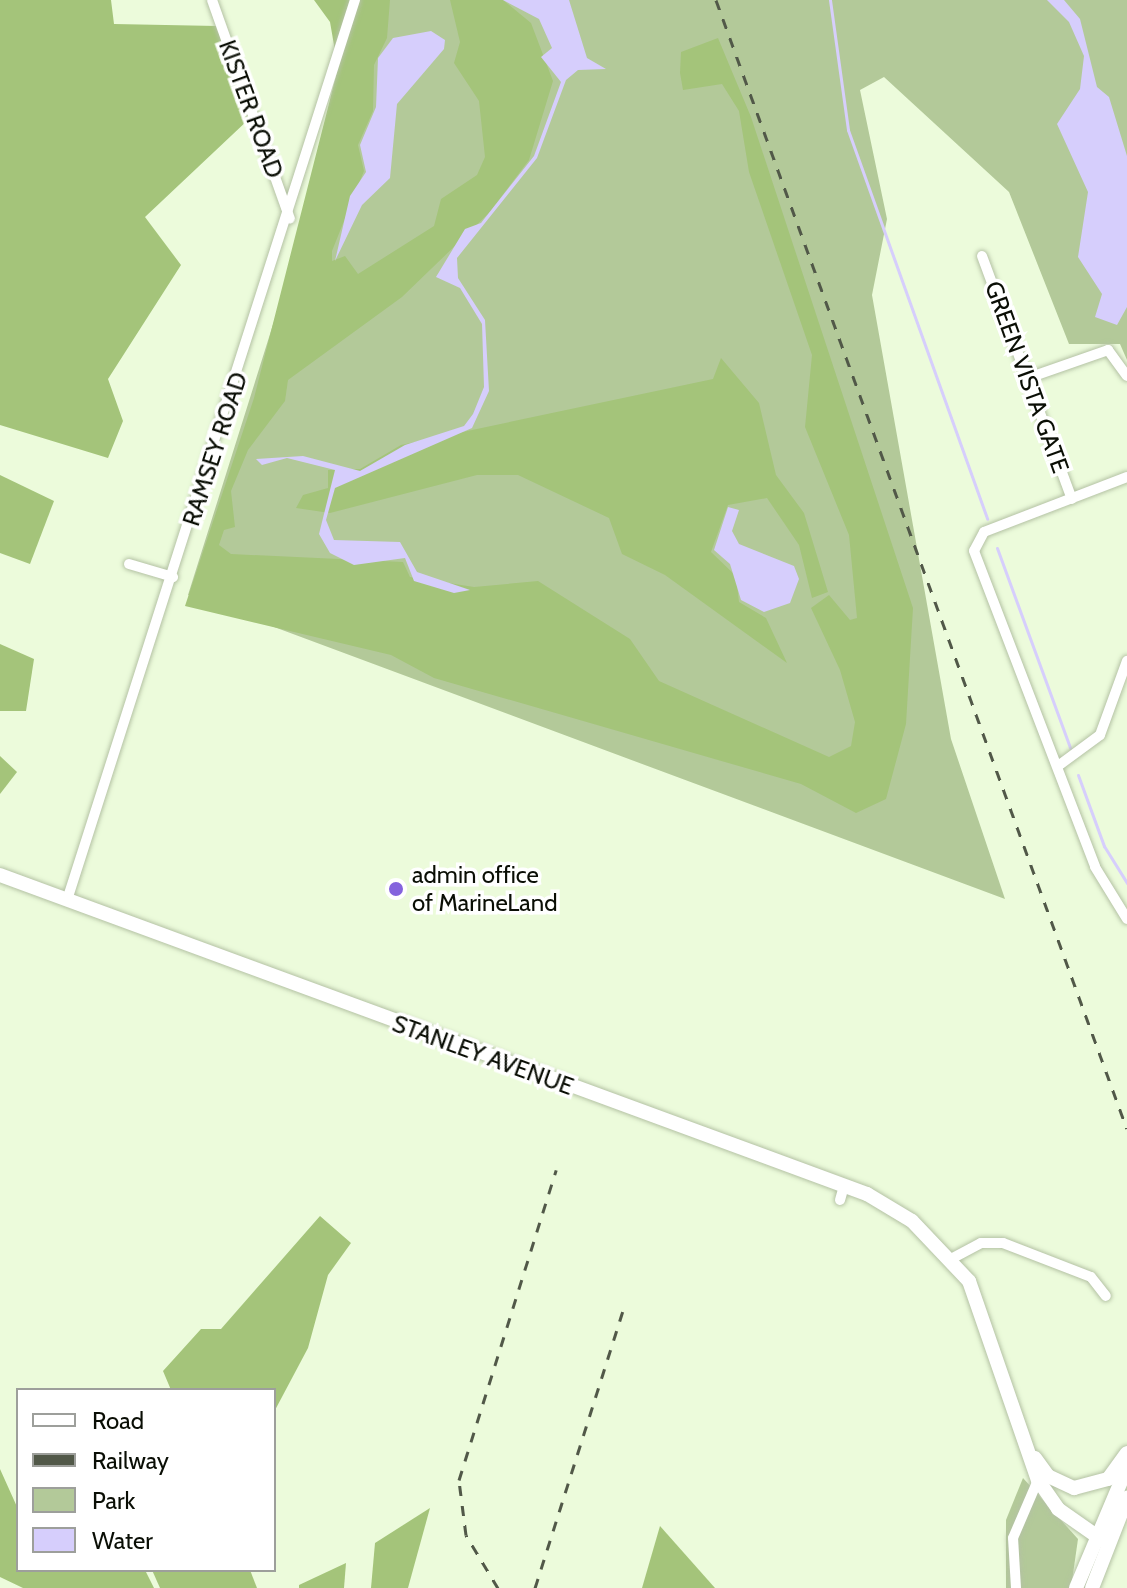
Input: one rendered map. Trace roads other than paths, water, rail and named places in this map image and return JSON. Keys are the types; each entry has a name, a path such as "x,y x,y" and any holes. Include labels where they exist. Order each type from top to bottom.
{"main road":[{"name":"STANLEY AVENUE","path":"0,875 68,897 912,1221 951,1259 982,1309 1038,1480 1093,1538 1108,1544"},
{"path":"1026,1444 1048,1476 1074,1488 1108,1479 1127,1453"},
{"path":"1076,1588 1093,1538 1127,1466"},
{"path":"1092,1588 1127,1498"}],"street":[{"name":"KISTER ROAD","path":"212,0 290,219"},
{"name":"RAMSEY ROAD","path":"68,897 290,219 355,0"},
{"name":"GREEN VISTA GATE","path":"982,256 1072,499"},
{"path":"1028,378 1108,350 1127,376"},
{"path":"1127,477 984,532 975,543 1095,867 1127,919"},
{"path":"129,564 173,577"},
{"path":"1058,766 1100,735 1127,661"},
{"path":"951,1259 981,1243 1003,1243 1091,1277 1106,1296"},
{"path":"1016,1588 1013,1538 1038,1480"}],"water":[{"path":"503,0 569,0 587,58 606,69 578,70 566,80 537,158 457,258 458,278 485,320 489,391 472,428 335,488 326,520 334,540 400,542 417,572 470,590 454,593 414,581 405,558 354,565 330,553 319,534 335,470 287,458 262,465 256,459 303,456 360,471 405,445 464,426 473,414 484,387 482,324 460,288 436,277 465,229 481,223 534,156 561,82 541,57 552,48 539,19"},
{"path":"1047,0 1064,0 1080,19 1097,87 1109,97 1127,156 1127,307 1117,325 1095,317 1102,294 1078,257 1088,192 1057,124 1080,89 1084,56 1069,22"},
{"path":"431,31 445,40 444,49 397,104 390,178 362,205 335,261 350,196 366,172 360,145 376,107 378,58 393,38"},
{"path":"728,507 739,510 732,531 739,544 794,566 799,579 790,603 764,612 741,600 730,564 714,550"}],"waterway":[{"path":"830,0 848,130 987,519"},
{"path":"997,548 1070,748"},
{"path":"1078,775 1104,846 1127,883"}],"railway":[{"path":"716,0 1127,1129"},
{"path":"498,1588 466,1535 459,1480 556,1170"},
{"path":"535,1588 624,1307"}],"place":[{"name":"admin office of MarineLand","path":"396,889"}]}
